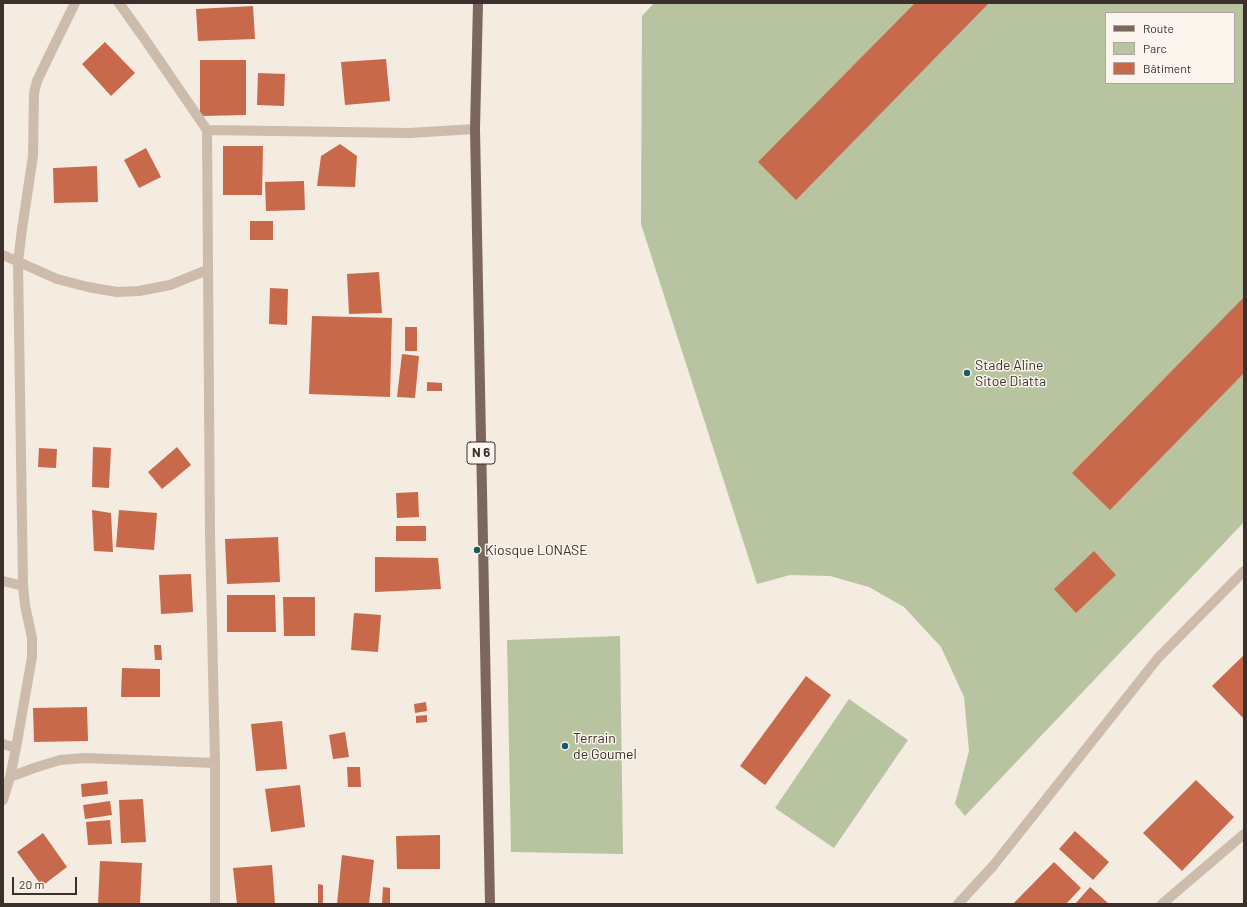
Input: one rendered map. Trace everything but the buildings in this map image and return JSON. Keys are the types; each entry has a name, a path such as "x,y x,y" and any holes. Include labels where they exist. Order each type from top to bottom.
{"main road":[{"name":"N 6","path":"478,3 475,129 490,904"}],"street":[{"path":"3,800 10,777 16,748 32,657 32,638 25,605 23,586 18,262 34,156 34,93 37,81 48,56 75,3"},
{"path":"119,3 207,130 210,535 215,763 215,904"},
{"path":"207,130 409,133 475,129"},
{"path":"3,255 57,278 88,287 117,292 139,291 170,285 208,270"},
{"path":"958,904 993,866 1158,658 1244,571"},
{"path":"3,582 23,586"},
{"path":"3,744 16,748"},
{"path":"10,777 60,760 85,758 215,763"},
{"path":"1162,904 1244,834"}],"green space":[{"name":"Stade Aline Sitoe Diatta","path":"654,3 1244,3 1244,522 965,816 955,804 969,751 964,697 941,647 904,607 869,587 830,576 790,575 757,584 641,224 642,16"},
{"name":"Terrain de Goumel","path":"620,636 623,854 511,852 507,640"},
{"path":"849,699 908,740 834,848 775,808"}],"place":[{"name":"Stade Aline Sitoe Diatta","path":"967,373"},
{"name":"Kiosque LONASE","path":"477,550"},
{"name":"Terrain de Goumel","path":"565,746"}]}
